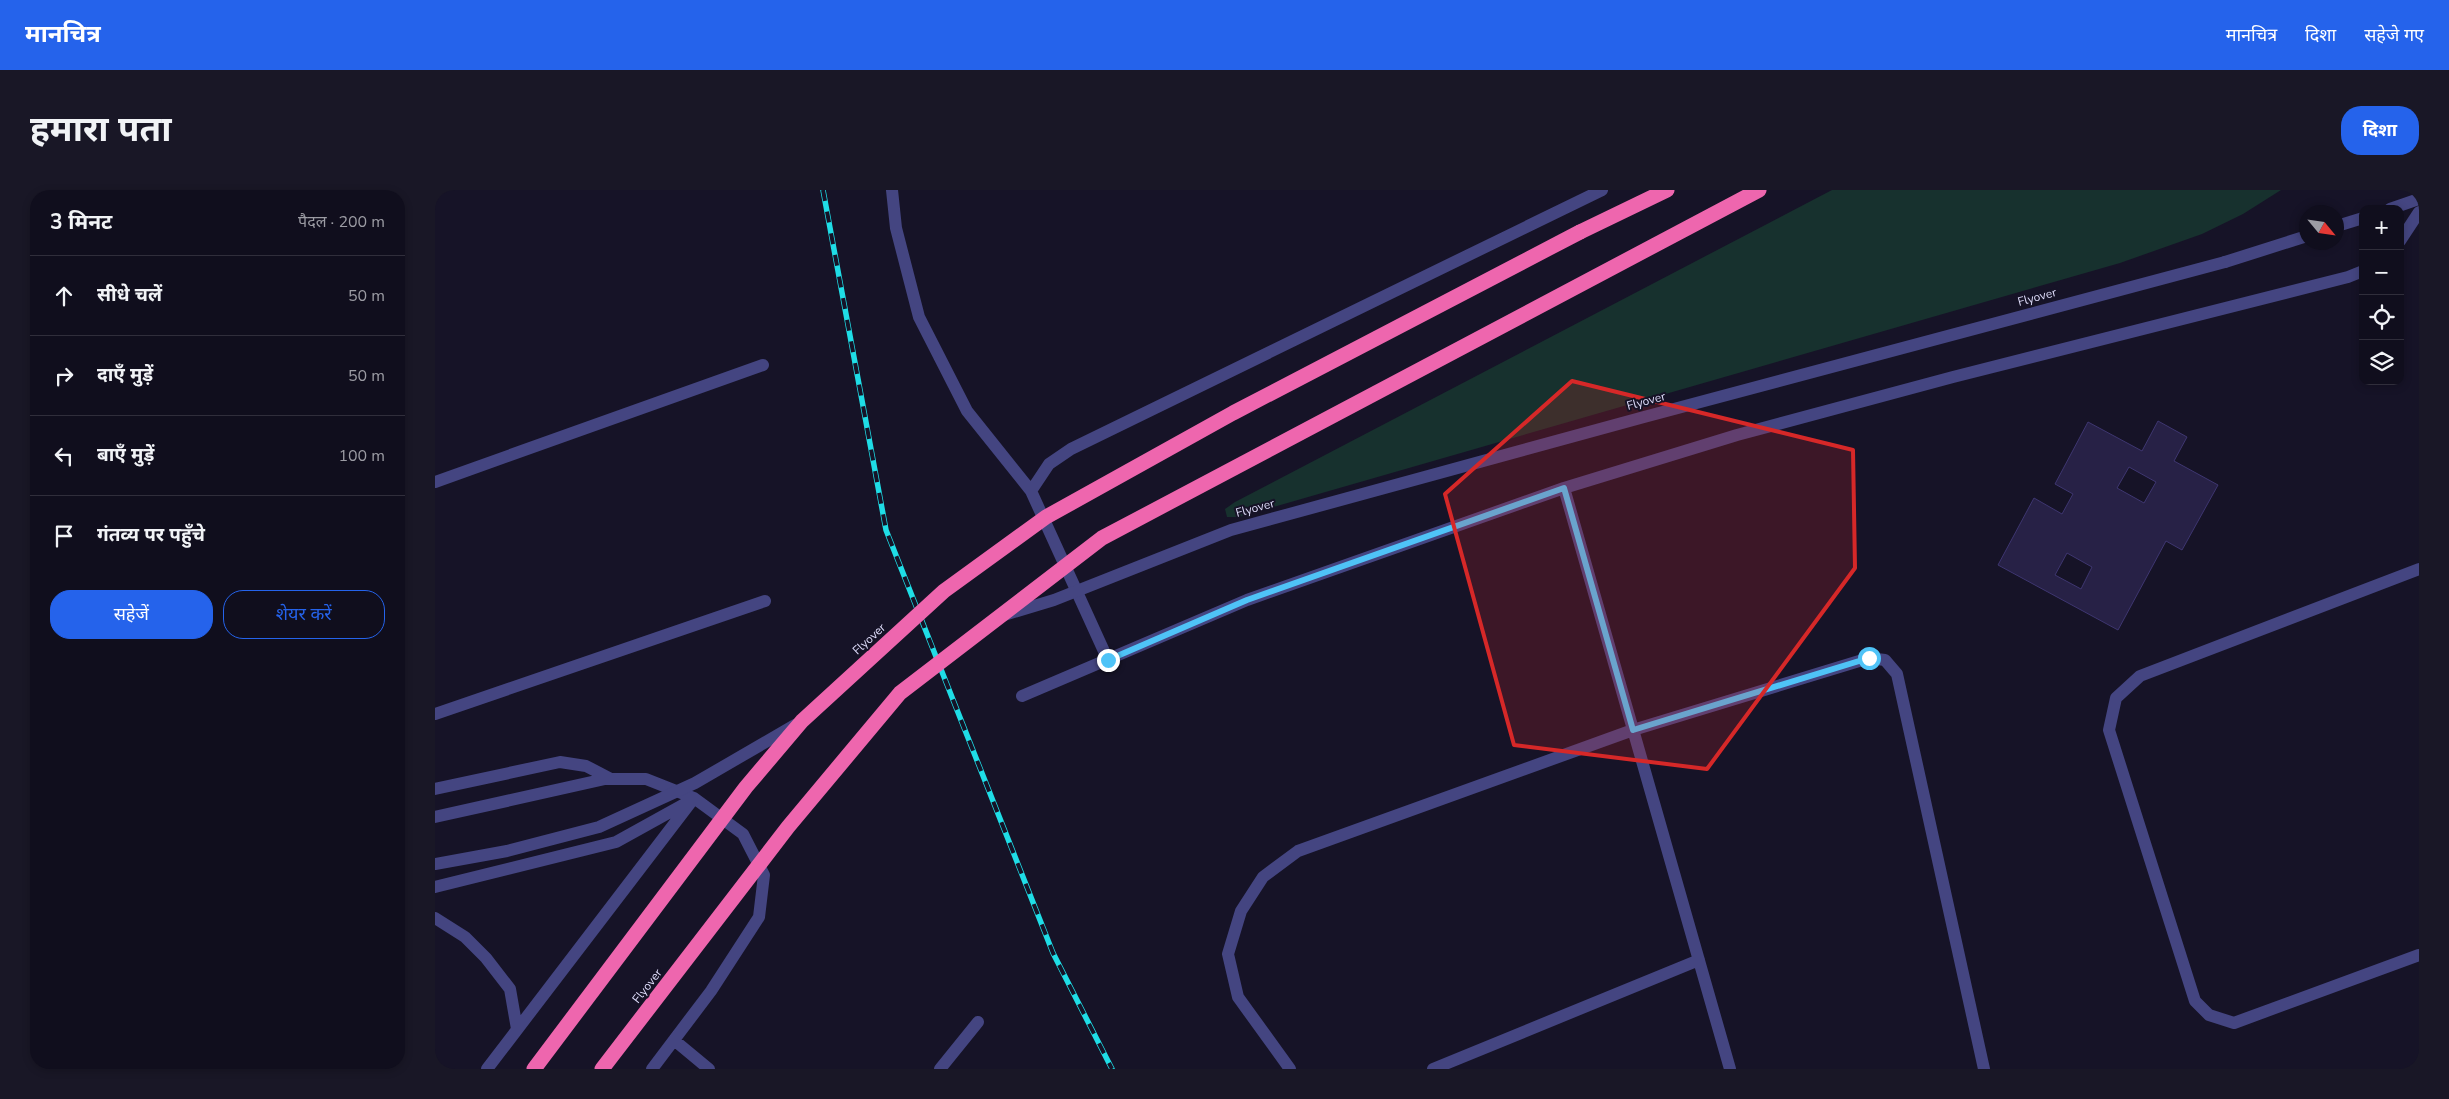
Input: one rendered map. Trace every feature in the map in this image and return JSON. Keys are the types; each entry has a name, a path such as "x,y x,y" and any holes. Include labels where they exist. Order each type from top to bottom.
{"highway":[{"name":"Flyover","path":"534,1069 746,787 802,721 944,591 1046,517 1241,408 1580,232 1667,190"},
{"name":"Flyover","path":"602,1069 788,827 900,693 999,616 1102,538 1759,190"}],"street":[{"path":"892,190 897,228 919,317 967,411 1031,491 1108,660"},
{"path":"1031,491 1049,464 1071,449 1602,190"},
{"path":"2402,205 2419,199"},
{"path":"2404,235 2419,212"},
{"path":"2344,224 2359,219"},
{"name":"Flyover","path":"999,616 1054,600 1231,530 1644,417 2225,262 2299,239"},
{"path":"1022,696 1247,600 1564,488 1737,435 1953,377 2348,277 2359,273"},
{"path":"435,482 763,365"},
{"path":"1564,488 1730,1069"},
{"path":"2419,569 2139,676 2116,698 2109,730 2195,1001 2209,1015 2234,1023 2419,955"},
{"path":"435,714 765,601"},
{"path":"1290,1069 1238,997 1229,954 1241,911 1263,877 1298,851 1633,730 1869,658 1885,660 1897,674 1983,1069"},
{"name":"Flyover","path":"435,864 507,852 599,827 695,783 802,721"},
{"path":"435,789 560,762 586,766 613,780"},
{"path":"435,817 564,787 613,780 646,779 694,798 743,834 764,875 759,917 711,991 652,1069"},
{"path":"435,887 616,842 694,798"},
{"path":"487,1069 694,798"},
{"path":"435,918 465,937 486,958 510,989 517,1030"},
{"path":"1433,1069 1699,960"},
{"path":"940,1069 978,1022"},
{"path":"674,1040 709,1069"}],"highlighted area":[{"path":"1572,381 1853,450 1855,568 1707,769 1514,745 1445,494"}],"green space":[{"path":"1832,190 2281,190 2243,214 2202,234 2120,263 1239,517 1227,517 1225,509 1235,502"}],"building":[{"path":"2158,421 2187,437 2174,461 2218,485 2182,550 2166,541 2118,630 1998,565 2034,498 2062,514 2073,494 2055,484 2088,422 2142,451","holes":["2129,467 2156,482 2144,503 2117,488","2067,553 2092,567 2081,589 2055,575"]}],"railway":[{"path":"823,190 886,530 1053,953 1112,1069"}],"route":[{"path":"1108,660 1247,600 1409,541 1564,488 1633,730 1869,658"}]}
